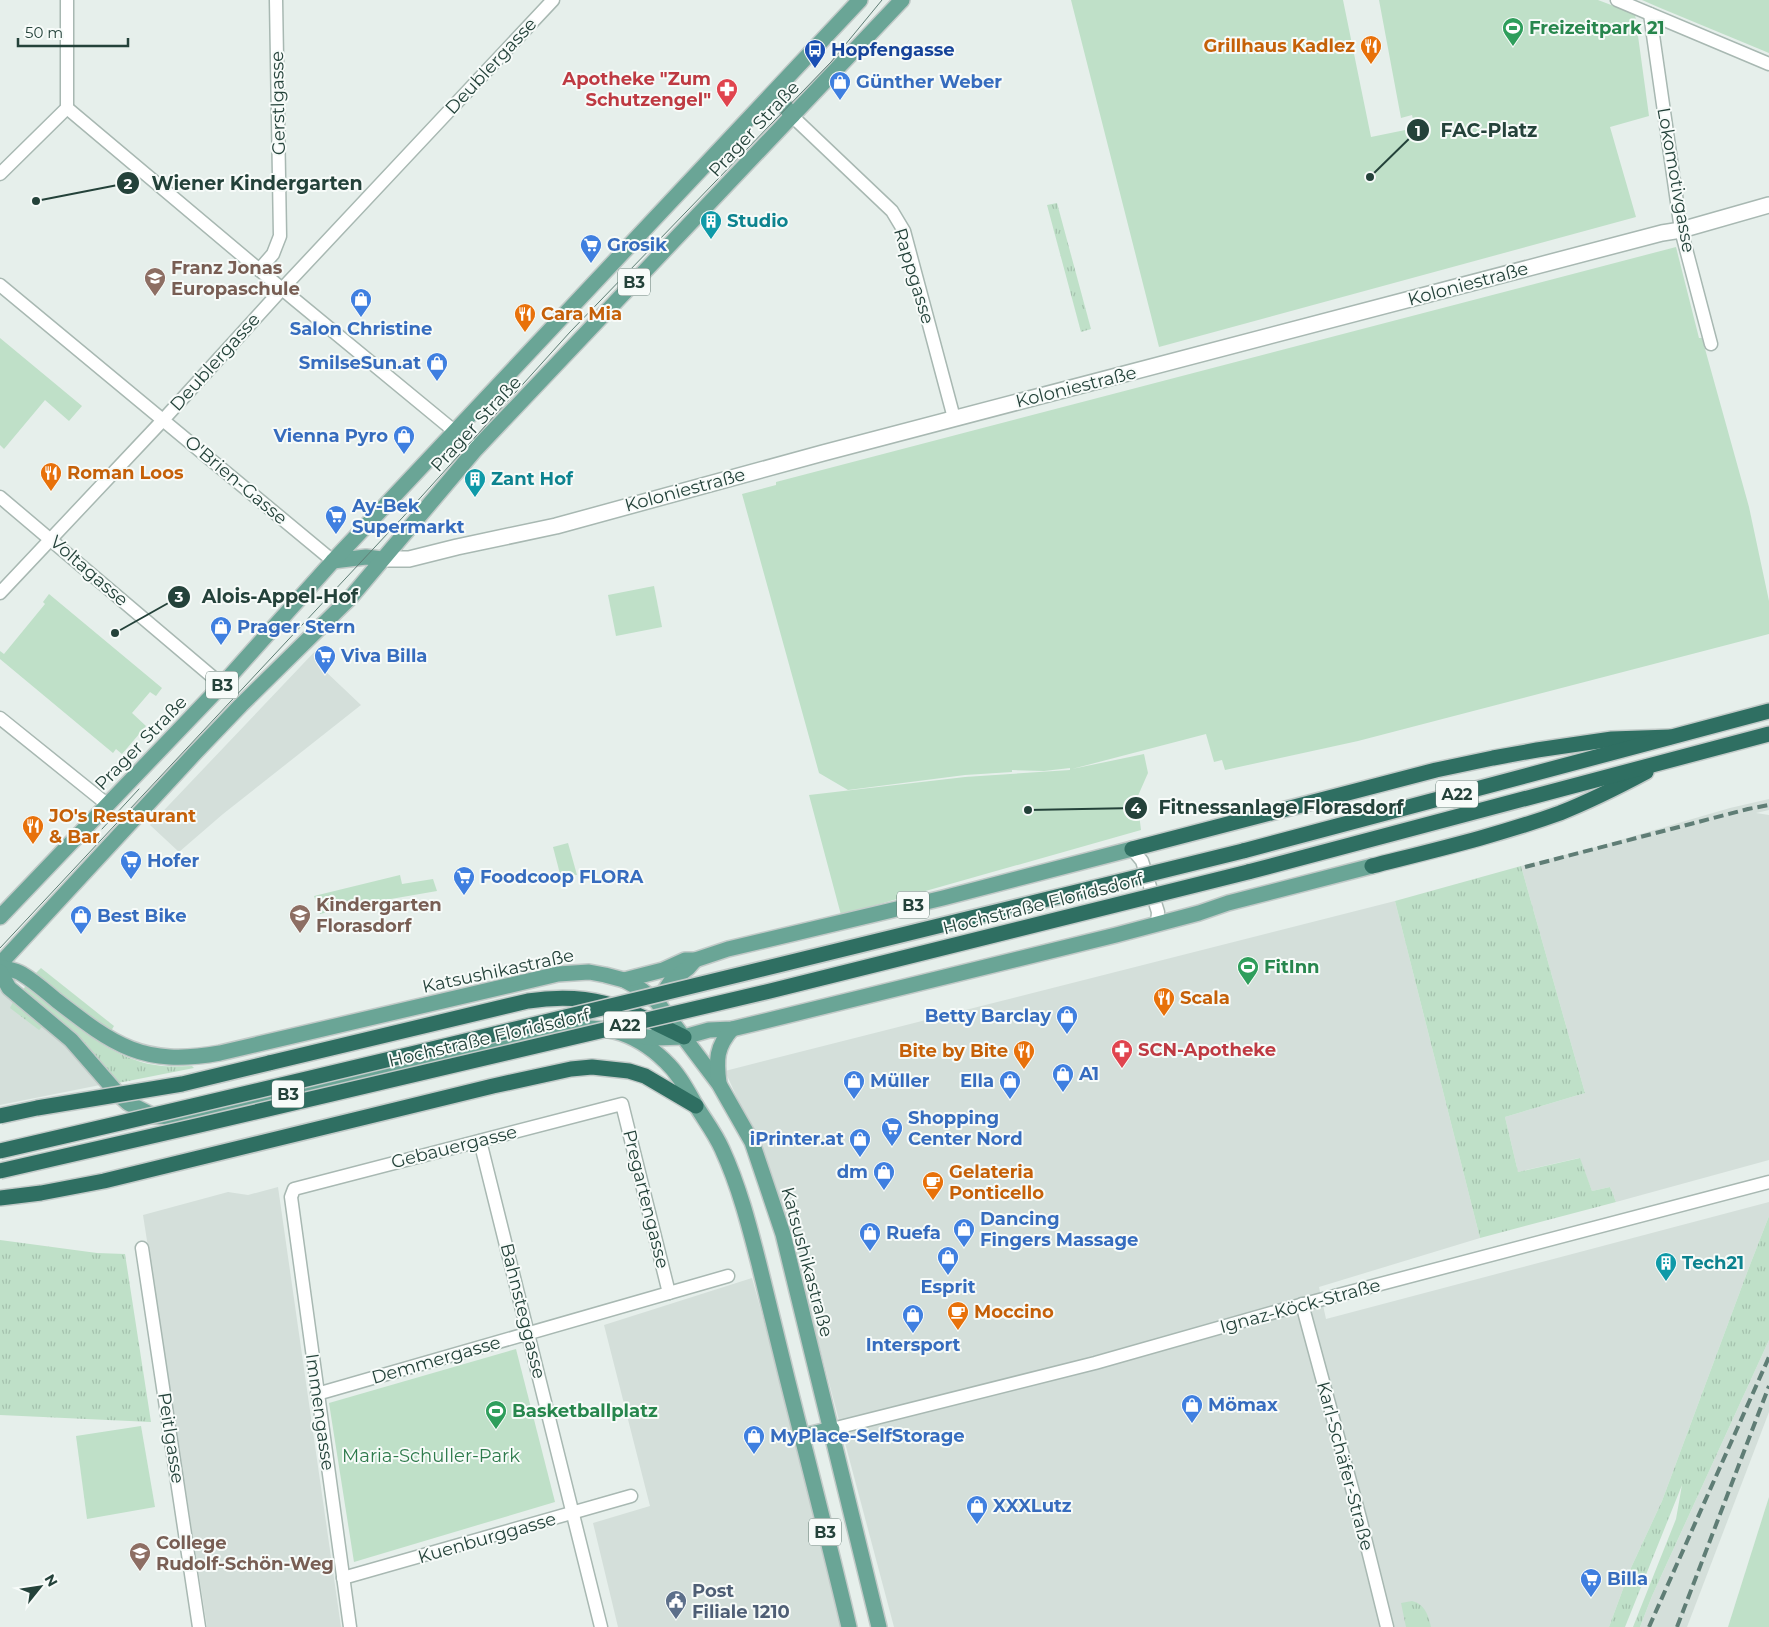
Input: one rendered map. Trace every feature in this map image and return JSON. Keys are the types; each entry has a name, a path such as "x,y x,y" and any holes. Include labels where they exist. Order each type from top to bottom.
{"highway":[{"name":"A22","path":"1670,737 1769,710"},
{"name":"A22","path":"1667,760 1769,734"},
{"path":"1132,849 1436,770 1492,758 1612,739 1670,737"},
{"name":"Hochstraße Floridsdorf","path":"0,1150 204,1104 765,969 1243,851 1670,737"},
{"path":"1372,866 1506,830 1560,812 1610,792 1667,760"},
{"name":"Hochstraße Floridsdorf","path":"0,1170 219,1121 770,991 1248,872 1667,760"},
{"path":"0,1116 182,1084 528,1001 548,998 598,1001 625,1009 684,1037"},
{"path":"0,1198 84,1186 484,1088 571,1069 592,1067 629,1071 648,1078 696,1106"}],"main road":[{"name":"Prager Straße","path":"0,918 222,685 333,561 860,0"},
{"name":"Prager Straße","path":"0,966 195,753 241,705 351,598 476,449 902,0"},
{"path":"775,92 792,116"},
{"path":"333,561 366,557 382,560"},
{"name":"B3","path":"624,980 663,970 685,960 695,960 728,949 944,898 1132,849"},
{"path":"629,1035 655,1038 684,1037 709,1030 732,1029 1157,925 1228,903 1372,866"},
{"name":"B3","path":"664,1060 655,1038 652,1021 657,1002 671,981 695,960"},
{"name":"Katsushikastraße","path":"0,966 21,973 98,1032 113,1041 142,1053 171,1058 186,1058 220,1053 558,974 589,972 624,980 642,990 657,1002 719,1084 752,1142 782,1234 832,1429 879,1627"},
{"name":"B3","path":"0,972 9,988 71,1040 128,1103 146,1113 167,1117 205,1114 557,1030 586,1027 613,1030 629,1035 664,1060 679,1077 721,1147 747,1216 849,1627"},
{"name":"B3","path":"719,1084 716,1057 721,1044 732,1029"},
{"path":"803,1436 832,1429"}],"street":[{"path":"0,174 67,108 67,0"},
{"name":"Gerstlgasse","path":"260,270 273,254 280,236 276,0"},
{"name":"Deublergasse","path":"0,592 163,420 282,289 553,0"},
{"path":"1617,0 1769,64"},
{"name":"Lokomotivgasse","path":"1650,14 1681,230 1711,344"},
{"path":"67,108 476,449"},
{"name":"Rappgasse","path":"792,116 892,212 904,231 954,418"},
{"name":"Koloniestraße","path":"382,560 409,559 457,546 556,526 954,418 1662,233 1681,230 1769,205"},
{"name":"O'Brien-Gasse","path":"0,285 333,561"},
{"name":"Voltagasse","path":"0,497 222,685"},
{"path":"0,718 108,805"},
{"path":"1132,849 1142,861 1158,912 1157,925"},
{"name":"Gebauergasse","path":"291,1196 292,1192 298,1187 622,1104"},
{"name":"Pregartengasse","path":"622,1104 669,1293"},
{"name":"Bahnsteggasse","path":"480,1140 572,1514 602,1627"},
{"name":"Ignaz-Köck-Straße","path":"832,1429 1136,1352 1302,1304 1769,1182"},
{"name":"Immengasse","path":"291,1196 350,1627"},
{"name":"Peitlgasse","path":"142,1248 199,1627"},
{"name":"Demmergasse","path":"317,1394 728,1276"},
{"name":"Karl-Schäfer-Straße","path":"1302,1304 1387,1627"},
{"name":"Kuenburggasse","path":"344,1578 631,1496"}],"shaded area":[{"path":"320,646 332,658 323,669 361,705 223,814 179,852 150,825"},
{"path":"1769,799 1769,810 1756,813 1769,815 1769,1160 1616,1202 1610,1187 1592,1191 1579,1158 1518,1172 1505,1117 1585,1093 1521,866"},
{"path":"1395,901 1480,1238 1319,1287 1326,1319 1769,1202 1769,1216 1662,1501 1630,1570 1609,1627 894,1627 790,1236 765,1160 725,1071"},
{"path":"0,981 79,1037 115,1082 0,1105"},
{"path":"278,1187 341,1627 207,1627 143,1215 228,1192 248,1195"},
{"path":"752,1278 802,1458 841,1627 618,1627 593,1523 650,1506 604,1325"},
{"path":"1769,1340 1769,1412 1687,1627 1640,1627 1652,1596"}],"green space":[{"path":"1071,0 1343,0 1371,137 1415,128 1412,115 1401,118 1379,0 1598,0 1635,14 1649,116 1610,127 1636,217 1159,347"},
{"path":"1642,0 1769,0 1769,53 1658,7"},
{"path":"1057,203 1091,329 1081,332 1047,205"},
{"path":"1676,247 1699,338 1702,338 1749,507 1769,601 1769,634 1358,741 1225,770 1222,760 1214,762 1206,734 1072,769 1144,754 1148,773 1137,798 1141,830 841,915 809,795 965,777 1070,770 1070,768 1044,771 1012,770 1012,772 965,775 848,790 819,773 742,494 776,485 776,482"},
{"path":"0,338 82,406 69,421 45,400 4,449 0,445"},
{"path":"654,586 662,627 616,636 608,595"},
{"path":"49,594 162,688 156,696 150,692 132,713 146,726 122,754 116,749 113,753 0,659 0,651 4,654 45,604 43,602"},
{"path":"568,843 577,875 560,874 553,847"},
{"path":"1521,866 1585,1093 1505,1117 1518,1172 1580,1158 1592,1191 1610,1187 1616,1202 1480,1238 1395,901"},
{"path":"400,875 402,884 433,879 437,891 362,904 320,914 314,896"},
{"path":"41,968 114,1026 111,1031 35,974"},
{"path":"26,985 79,1028 122,1055 152,1064 192,1066 194,1068 118,1083 75,1032 23,990"},
{"path":"13,1002 41,1024 42,1027 39,1030 10,1008"},
{"path":"1769,1216 1769,1340 1652,1596 1640,1627 1633,1627 1676,1519 1682,1485 1625,1627 1609,1627 1630,1570 1662,1501"},
{"path":"0,1240 97,1253 125,1254 151,1422 0,1415"},
{"name":"Maria-Schuller-Park","path":"516,1349 555,1502 354,1562 329,1403"},
{"path":"141,1426 155,1507 87,1519 76,1436"},
{"path":"1769,1497 1769,1627 1728,1627"},
{"path":"1412,1601 1423,1607 1431,1627 1406,1627 1401,1603"}],"tram line":[{"path":"0,948 403,517 570,332 831,62 882,0"},
{"path":"102,829 139,789"}],"railway":[{"path":"1525,867 1769,805"},
{"path":"1649,1627 1769,1357"},
{"path":"1677,1627 1769,1386"}],"place":[{"name":"Freizeitpark 21","path":"1513,47"},
{"name":"Grillhaus Kadlez","path":"1371,65"},
{"name":"Hopfengasse","path":"815,69"},
{"name":"Günther Weber","path":"840,101"},
{"name":"Apotheke \"Zum Schutzengel\"","path":"727,108"},
{"name":"FAC-Platz","path":"1370,177"},
{"name":"Wiener Kindergarten","path":"36,201"},
{"name":"Studio","path":"711,240"},
{"name":"Grosik","path":"591,264"},
{"name":"Franz Jonas Europaschule","path":"155,297"},
{"name":"Salon Christine","path":"361,318"},
{"name":"Cara Mia","path":"525,333"},
{"name":"SmilseSun.at","path":"437,382"},
{"name":"Vienna Pyro","path":"404,455"},
{"name":"Roman Loos","path":"51,492"},
{"name":"Zant Hof","path":"475,498"},
{"name":"Ay-Bek Supermarkt","path":"336,535"},
{"name":"Alois-Appel-Hof","path":"115,633"},
{"name":"Prager Stern","path":"221,646"},
{"name":"Viva Billa","path":"325,675"},
{"name":"Fitnessanlage Florasdorf","path":"1028,810"},
{"name":"JO's Restaurant & Bar","path":"33,845"},
{"name":"Hofer","path":"131,880"},
{"name":"Foodcoop FLORA","path":"464,896"},
{"name":"Kindergarten Florasdorf","path":"300,934"},
{"name":"Best Bike","path":"81,935"},
{"name":"FitInn","path":"1248,986"},
{"name":"Scala","path":"1164,1017"},
{"name":"Betty Barclay","path":"1067,1035"},
{"name":"SCN-Apotheke","path":"1122,1069"},
{"name":"Bite by Bite","path":"1024,1070"},
{"name":"A1","path":"1063,1093"},
{"name":"Müller","path":"854,1100"},
{"name":"Ella","path":"1010,1100"},
{"name":"Shopping Center Nord","path":"892,1147"},
{"name":"iPrinter.at","path":"860,1158"},
{"name":"dm","path":"884,1191"},
{"name":"Gelateria Ponticello","path":"933,1201"},
{"name":"Dancing Fingers Massage","path":"964,1248"},
{"name":"Ruefa","path":"870,1252"},
{"name":"Esprit","path":"948,1276"},
{"name":"Tech21","path":"1666,1282"},
{"name":"Moccino","path":"958,1331"},
{"name":"Intersport","path":"913,1334"},
{"name":"Mömax","path":"1192,1424"},
{"name":"Basketballplatz","path":"496,1430"},
{"name":"MyPlace-SelfStorage","path":"754,1455"},
{"name":"XXXLutz","path":"977,1525"},
{"name":"College Rudolf-Schön-Weg","path":"140,1572"},
{"name":"Billa","path":"1591,1598"},
{"name":"Post Filiale 1210","path":"676,1620"}]}
